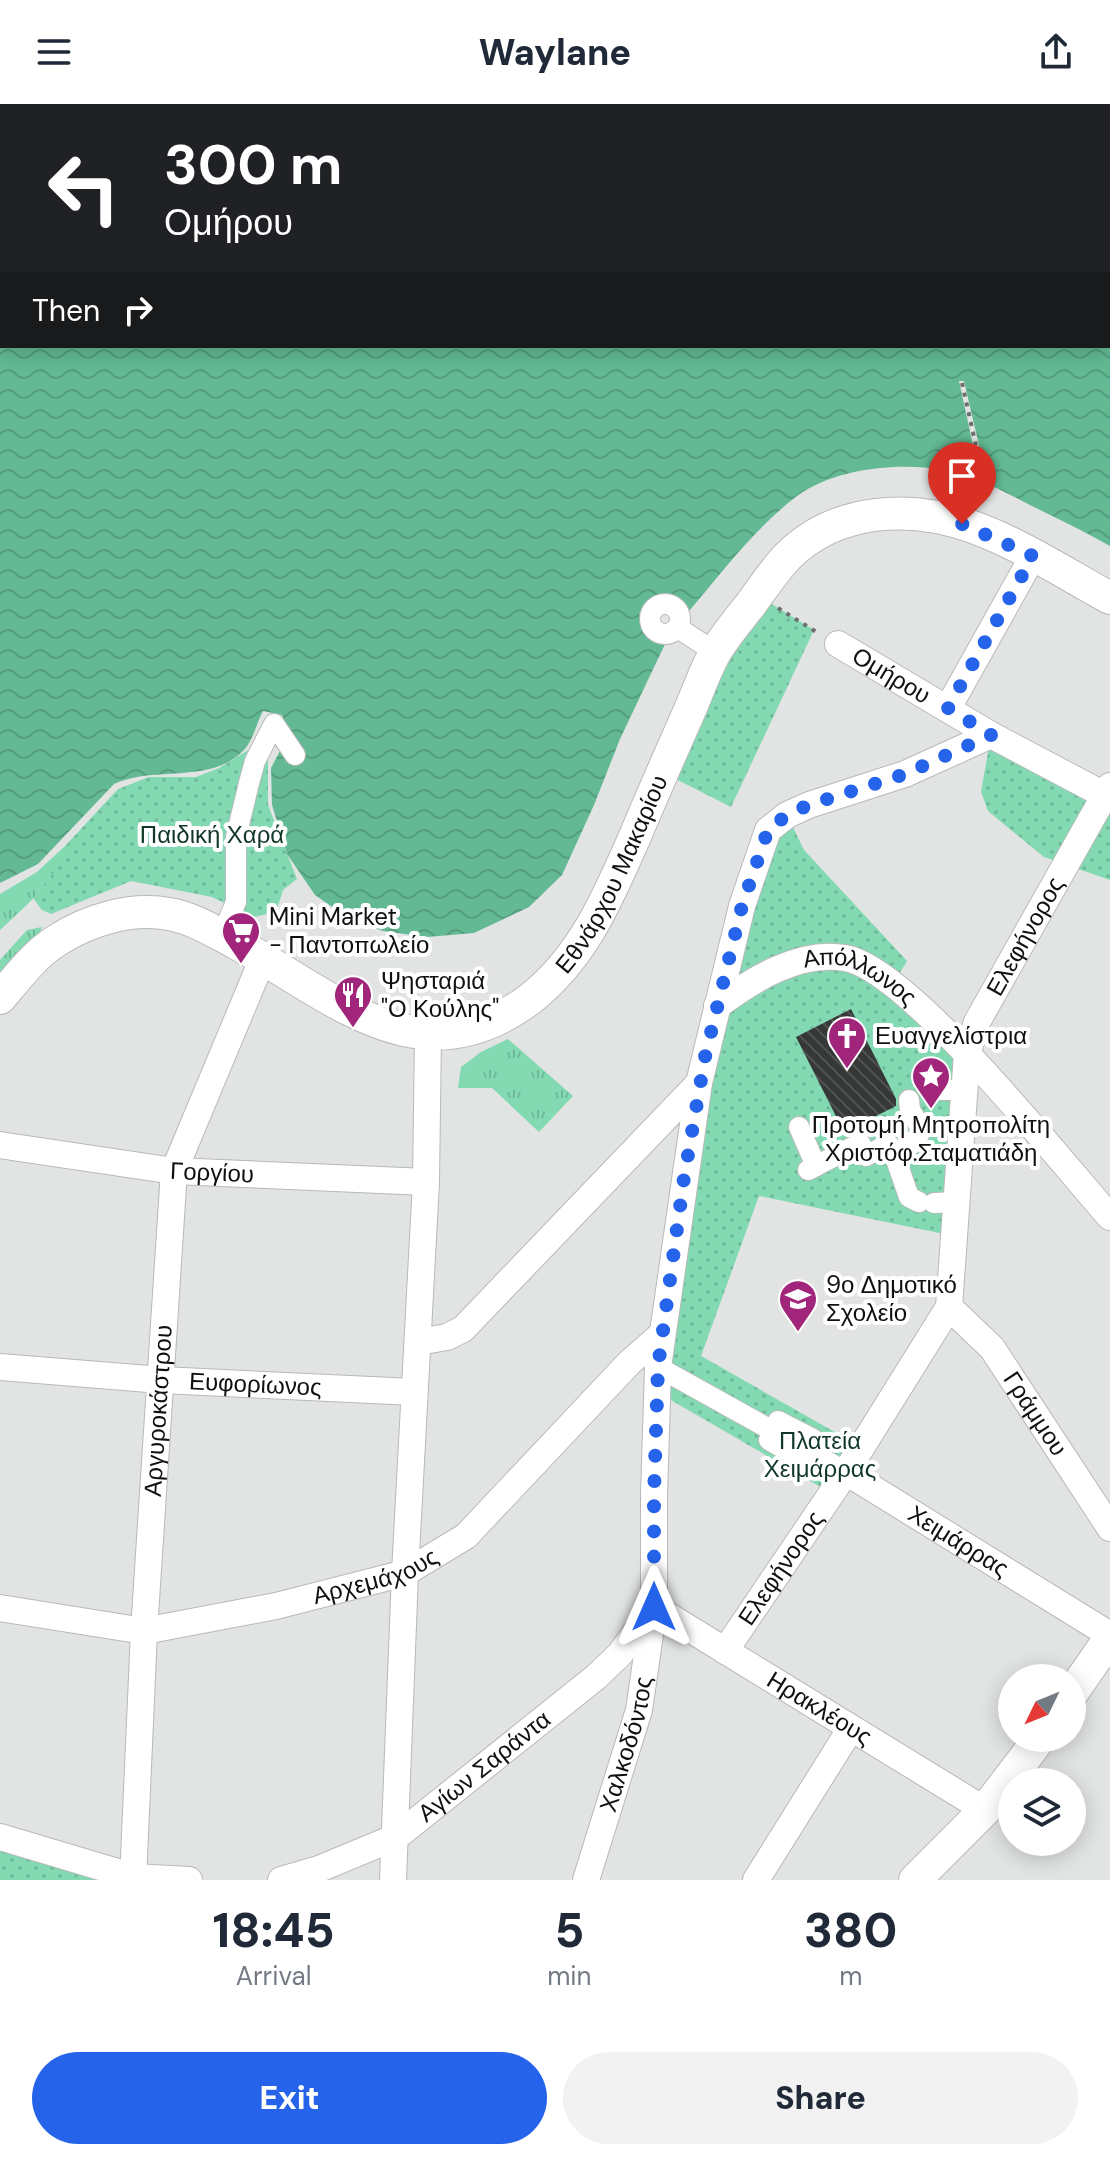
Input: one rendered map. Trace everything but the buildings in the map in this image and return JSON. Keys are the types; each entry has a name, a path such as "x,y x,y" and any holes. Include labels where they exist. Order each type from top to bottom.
{"street":[{"name":"Εθνάρχου Μακαρίου","path":"0,998 54,942 75,930 115,916 168,914 222,935 371,1020 428,1035 475,1028 512,1011 548,984 577,951 610,893 715,652 787,558 810,539 845,520 898,513 939,518 974,527 1110,598"},
{"path":"948,708 1033,556"},
{"path":"678,628 715,652"},
{"name":"Ομήρου","path":"838,644 991,735 1108,793"},
{"path":"222,935 236,902 236,837 249,783 255,761 274,724 295,755"},
{"name":"Χαλκοδόντος","path":"586,1880 639,1710 654,1607 658,1367 699,1083 742,906 768,830 787,815 809,805 905,774 991,735"},
{"name":"Ελεφήνορος","path":"725,1651 846,1472 949,1307 936,1202 964,1090 967,1054 977,1022 1108,793"},
{"name":"Απόλλωνος","path":"717,1006 751,981 779,969 832,956 848,958 873,969 909,996 967,1054 1110,1217"},
{"name":"Αργυροκάστρου","path":"134,1878 144,1631 174,1171 263,958"},
{"path":"393,1880 405,1573 426,1182 428,1035"},
{"path":"418,1342 447,1337 463,1329 699,1083"},
{"path":"937,1090 964,1090"},
{"path":"894,1154 912,1144 922,1130 910,1110 909,1100"},
{"path":"799,1127 812,1168 860,1143 866,1156 888,1144 909,1197 936,1202"},
{"name":"Γοργίου","path":"0,1145 174,1171 426,1182"},
{"name":"Γράμμου","path":"949,1307 992,1348 1110,1528"},
{"name":"Αρχεμάχους","path":"0,1608 144,1631 276,1606 405,1573 466,1536 629,1363 662,1334"},
{"name":"Ευφορίωνος","path":"0,1367 161,1380 414,1392"},
{"name":"Χειμάρρας","path":"658,1367 773,1431 769,1440 802,1459 807,1450 846,1472 1110,1636"},
{"name":"Ηρακλέους","path":"654,1607 985,1810"},
{"name":"Αγίων Σαράντα","path":"281,1880 319,1869 396,1837 596,1677 620,1654 654,1607"},
{"path":"1086,1672 1110,1636"},
{"path":"756,1880 851,1728"},
{"path":"915,1880 985,1810 1029,1752"},
{"path":"0,1837 134,1878 189,1880"}],"path":[{"path":"962,383 985,486 974,527"},
{"name":"Ομήρου","path":"757,595 838,644"}],"green space":[{"path":"757,595 814,630 731,807 662,772"},
{"path":"991,735 1110,798 1110,880 1044,857 988,811 981,792"},
{"name":"Παιδική Χαρά","path":"250,749 268,761 268,805 297,879 283,890 276,912 254,917 212,897 131,881 51,914 42,910 33,898 66,858 66,845 118,789 149,777 196,777 219,768"},
{"name":"Πλατεία Χειμάρρας","path":"787,815 804,850 907,961 893,984 967,1054 954,1236 759,1196 701,1356 861,1447 831,1493 657,1392 717,1006"},
{"path":"66,845 66,858 62,866 0,930 0,894 37,872"},
{"path":"42,927 40,933 0,973 0,960 27,930"},
{"path":"508,1039 573,1096 539,1132 492,1088 458,1088 461,1067 481,1052"},
{"path":"0,1837 133,1880 0,1880"}],"water":[{"path":"0,348 1110,348 1110,546 993,487 944,470 888,467 849,473 797,496 753,536 689,611 668,598 657,601 646,611 647,624 666,642 620,739 562,875 529,907 474,933 427,937 383,931 345,916 315,895 287,854 272,805 271,768 282,747 299,757 282,715 263,711 247,746 231,761 199,771 147,776 114,784 38,864 0,883"}],"pier":[{"path":"959,381 964,381 988,484 981,482"}],"place":[{"name":"Mini Market - Παντοπωλείο","path":"241,965"},
{"name":"Ψησταριά \"Ο Κούλης\"","path":"353,1029"},
{"name":"Ευαγγελίστρια","path":"847,1070"},
{"name":"Προτομή Μητροπολίτη Χριστόφ.Σταματιάδη","path":"931,1110"},
{"name":"9ο Δημοτικό Σχολείο","path":"798,1333"}],"route":[{"path":"654,1607 654,1495 660,1351 699,1083 742,906 768,830 787,815 905,774 991,735 948,708 1033,556 962,524"}]}
